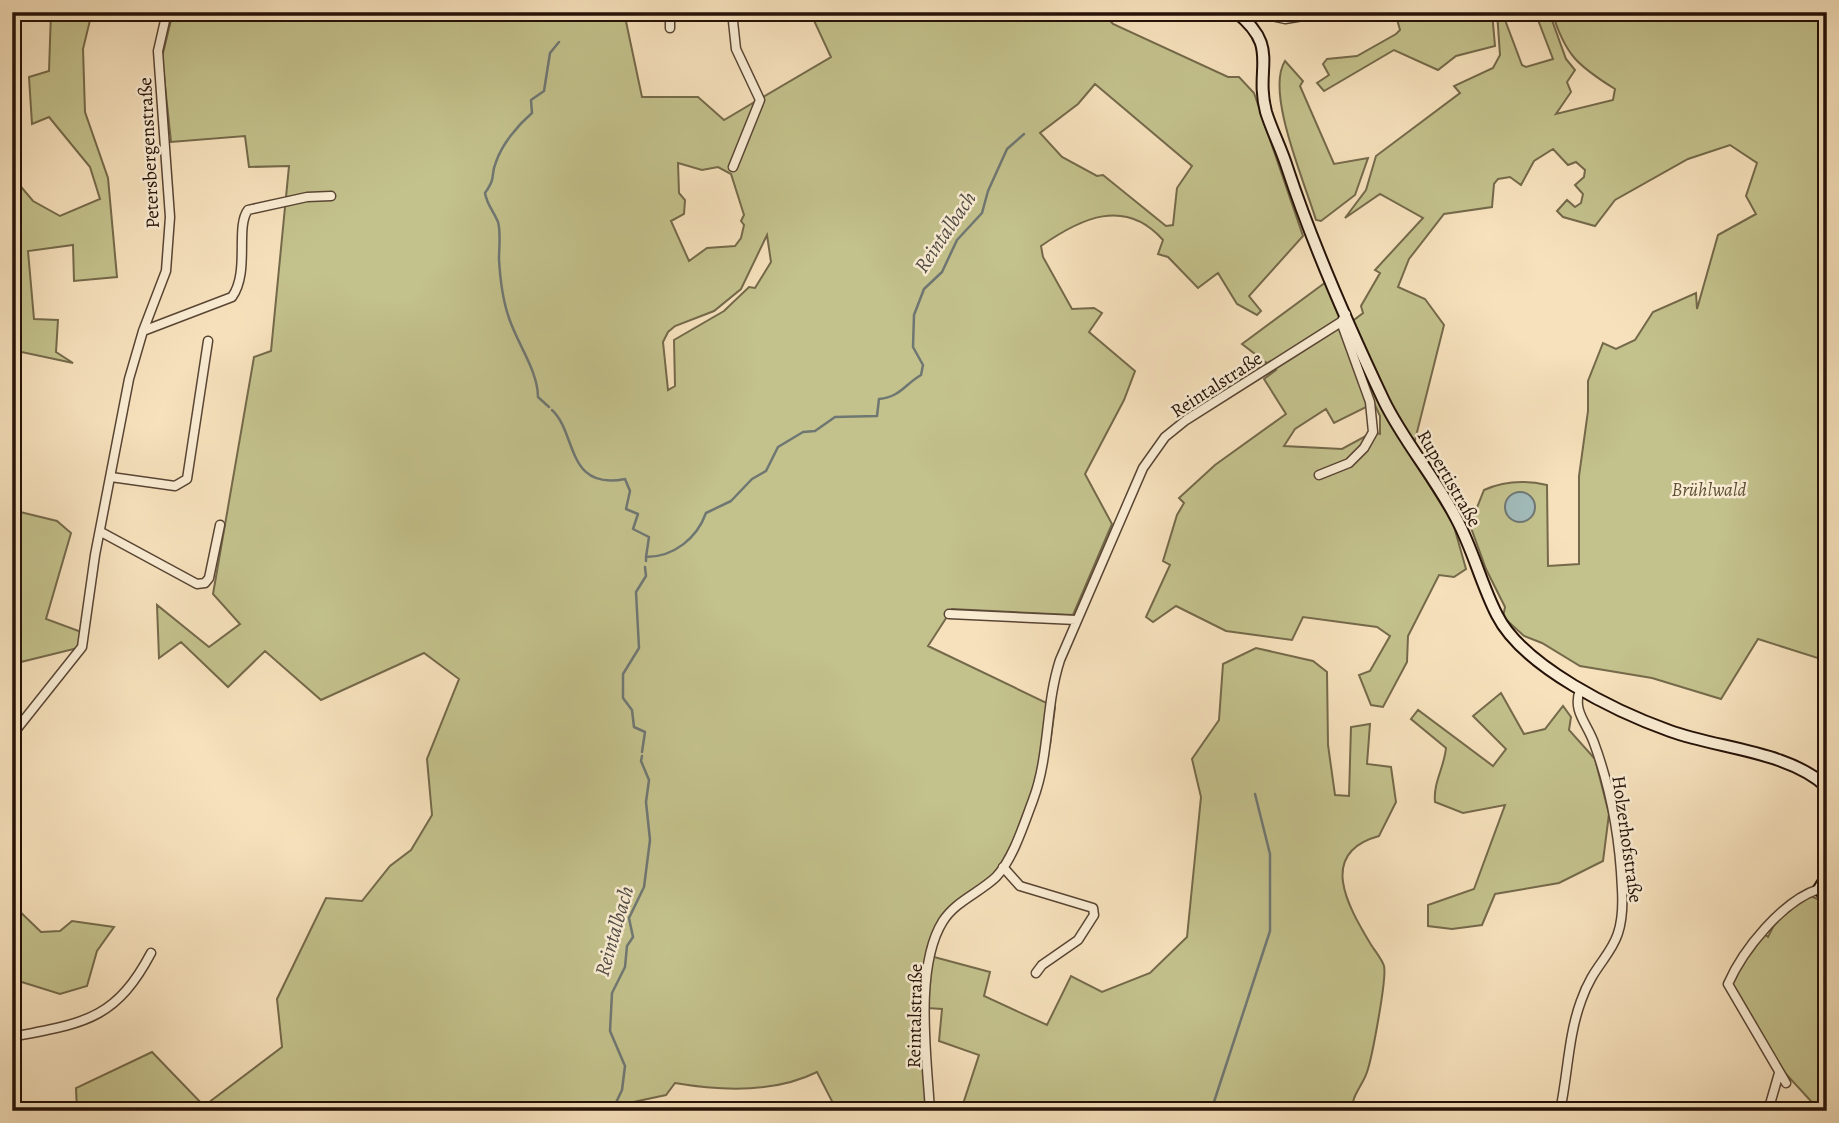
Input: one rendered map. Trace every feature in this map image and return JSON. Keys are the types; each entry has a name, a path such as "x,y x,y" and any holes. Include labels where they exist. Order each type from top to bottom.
{"main road":[{"name":"Rupertistraße","path":"1236,12 1261,39 1266,110 1311,236 1344,318 1385,403 1457,518 1497,617 1510,635 1580,690 1634,718 1671,732 1803,769 1827,787"},
{"path":"1827,876 1819,888 1827,898"}],"street":[{"path":"670,12 670,28"},
{"path":"732,12 736,49 761,100 733,167"},
{"path":"1254,12 1285,19 1327,12"},
{"name":"Petersbergenstraße","path":"12,735 82,647 129,379 143,331 166,271 170,217 158,51 166,14"},
{"path":"143,331 232,298 239,285 244,258 244,217 248,211 307,197 331,196"},
{"path":"1319,475 1349,463 1364,448 1373,432 1370,402 1344,318"},
{"name":"Reintalstraße","path":"930,1111 926,995 931,950 944,920 1003,867 1039,783 1046,750 1052,682 1076,620 1143,468 1165,437 1344,318"},
{"path":"111,477 175,486 187,479 208,341"},
{"path":"101,532 197,584 205,583 209,578 220,525"},
{"path":"949,614 1076,620"},
{"name":"Holzerhofstraße","path":"1560,1111 1571,1039 1584,991 1615,947 1623,922 1622,888 1609,791 1591,734 1577,711 1576,700 1580,690"},
{"path":"1003,867 1020,886 1093,908 1094,915 1078,940 1036,973"},
{"path":"1786,1083 1728,984 1738,962 1756,939 1801,895 1819,888"},
{"path":"12,1037 79,1022 107,1009 123,997 136,981 151,953"},
{"path":"1768,1111 1779,1073"}],"green space":[{"path":"51,12 92,12 83,49 85,112 108,178 117,277 74,281 73,245 28,251 34,319 58,320 56,352 73,363 12,350 12,176 33,201 60,216 100,199 90,167 49,117 32,124 29,77 49,71"},
{"path":"173,12 624,12 642,97 698,97 724,120 831,57 810,12 1102,12 1113,24 1228,77 1239,77 1254,93 1303,236 1249,296 1261,311 1257,315 1237,304 1218,273 1198,288 1168,257 1158,254 1163,240 1134,219 1103,216 1087,220 1041,246 1043,257 1072,309 1094,308 1102,313 1089,332 1135,371 1124,400 1085,474 1112,524 1073,615 952,609 928,646 1055,707 1050,745 1003,867 964,899 937,934 934,957 990,972 984,996 1047,1025 1071,976 1102,992 1150,973 1187,937 1201,797 1192,759 1219,720 1223,664 1256,648 1313,661 1327,672 1328,745 1335,795 1349,796 1351,727 1370,724 1367,764 1391,767 1396,802 1379,836 1360,844 1348,855 1343,868 1343,882 1353,913 1384,966 1369,1064 1353,1100 1352,1111 967,1111 964,1101 979,1055 939,1041 942,1009 927,1008 930,1111 837,1111 817,1072 784,1084 766,1087 729,1089 675,1083 666,1095 619,1105 618,1111 604,1111 607,1105 564,1111 77,1111 76,1088 152,1052 204,1106 282,1047 277,999 326,898 362,901 390,866 411,850 432,815 427,759 459,679 424,653 321,700 265,651 228,687 181,642 159,658 157,605 209,647 240,624 213,594 254,357 271,351 289,166 249,167 245,136 171,142 162,57","holes":["1095,84 1192,166 1177,188 1173,225 1166,226 1103,175 1097,176 1062,157 1040,133 1078,104","678,163 702,170 718,167 731,174 744,215 741,221 744,225 741,238 735,246 707,248 689,261 671,221 684,214 685,200 679,193","767,235 771,262 755,288 749,287 724,311 674,340 675,386 668,390 663,342 668,332 675,326 714,311 741,289"]},
{"path":"1395,12 1492,12 1495,46 1456,56 1438,70 1394,50 1324,91 1317,83 1329,75 1323,64 1327,59 1357,56 1396,34 1400,30"},
{"name":"Brühlwald","path":"1497,12 1502,12 1522,65 1526,67 1553,59 1535,12 1549,12 1566,59 1575,70 1567,82 1571,92 1556,114 1613,100 1615,89 1574,58 1562,39 1552,12 1827,12 1827,661 1758,639 1721,699 1652,678 1580,666 1542,643 1524,636 1503,617 1505,607 1486,569 1470,525 1484,490 1515,482 1547,485 1548,566 1579,564 1579,476 1588,411 1588,381 1603,343 1616,349 1635,340 1653,312 1696,293 1697,309 1718,235 1756,214 1746,196 1757,163 1730,145 1688,159 1615,200 1595,226 1563,217 1557,211 1567,200 1575,207 1581,203 1583,194 1575,185 1584,177 1585,170 1576,162 1568,165 1553,149 1534,161 1521,185 1510,177 1498,179 1494,184 1492,207 1444,214 1409,259 1398,287 1425,299 1444,325 1411,456 1453,523 1466,569 1454,577 1439,575 1408,636 1407,662 1383,707 1371,705 1359,675 1370,671 1390,636 1377,627 1303,617 1292,640 1226,631 1176,606 1153,622 1146,617 1170,565 1163,561 1177,515 1184,503 1179,498 1215,465 1286,414 1264,379 1276,370 1242,344 1326,282 1346,326 1363,313 1361,306 1380,273 1375,270 1423,218 1380,194 1345,218 1366,190 1376,156 1460,93 1454,86 1493,68 1500,55","holes":["1374,403 1380,416 1380,434 1373,432 1342,449 1284,446 1295,429 1326,409 1334,423"]},
{"path":"1285,61 1303,81 1300,86 1334,164 1368,158 1355,195 1321,221 1316,220 1283,115 1280,75"},
{"path":"12,510 57,521 71,533 46,619 84,633 82,647 17,663 12,670"},
{"path":"1501,693 1524,734 1545,729 1563,706 1571,717 1569,730 1595,759 1609,814 1603,861 1559,883 1495,894 1482,925 1452,929 1428,926 1428,905 1474,889 1505,805 1463,813 1435,802 1446,748 1411,719 1418,710 1493,766 1506,749 1473,716"},
{"path":"1808,895 1827,903 1827,1111 1820,1111 1785,1073 1733,988 1732,979 1763,933 1768,937 1777,919"},
{"path":"12,904 41,932 60,931 72,921 114,927 97,951 87,986 60,994 12,979"}],"water":[{"path":"1520,492 1526,493 1534,501 1534,513 1526,521 1520,522 1514,521 1506,513 1505,507 1506,501 1514,493"}],"waterway":[{"path":"549,407 538,397 535,377 507,311 500,273 499,226 485,193 502,148 532,113 531,100 544,91 550,53 559,42"},
{"name":"Reintalbach","path":"646,561 646,557 675,550 690,538 706,513 731,501 752,479 766,471 778,447 803,432 815,431 835,417 877,416 879,399 897,393 921,375 923,365 913,347 914,315 924,289 942,272 957,240 982,213 988,191 1007,149 1024,134"},
{"path":"552,410 560,420 583,469 592,477 606,480 625,479 630,491 626,509 638,514 633,529 649,537 646,557"},
{"name":"Reintalbach","path":"642,752 645,732 634,727 632,710 623,698 623,674 639,648 636,592 646,576 645,567"},
{"name":"Reintalbach","path":"612,1111 622,1090 625,1066 610,1031 612,993 625,967 627,946 633,937 629,918 644,887 650,840 646,802 649,780 641,761 642,756"},
{"path":"1211,1111 1270,931 1270,854 1255,794"},
{"path":"109,1111 120,1103"}]}
